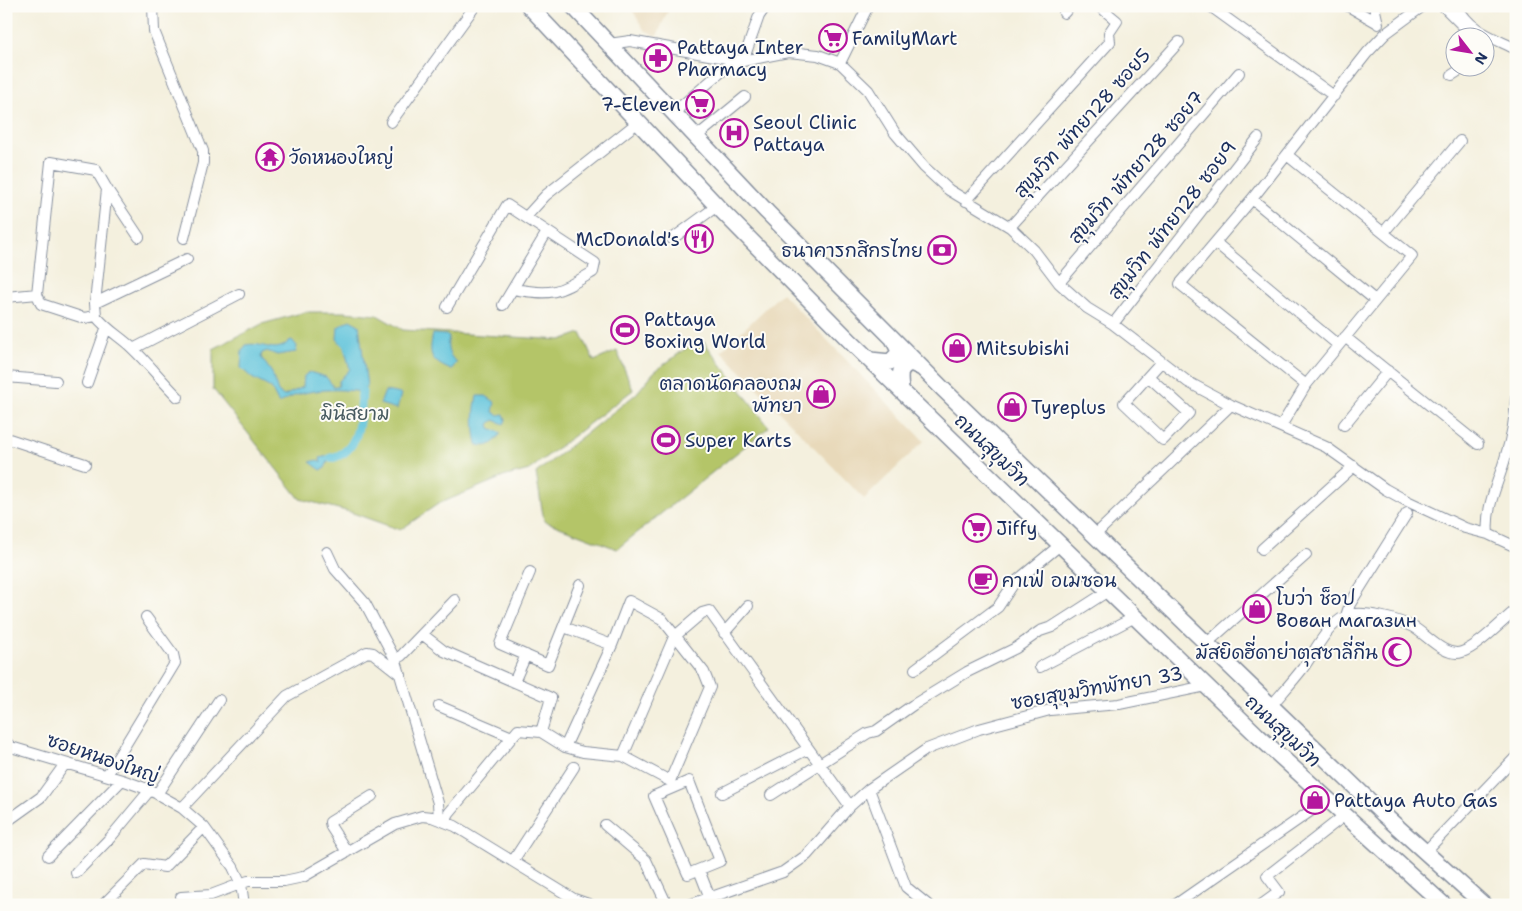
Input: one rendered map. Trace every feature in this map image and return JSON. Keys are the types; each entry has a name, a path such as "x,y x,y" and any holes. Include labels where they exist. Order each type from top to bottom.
{"highway":[{"name":"ถนนสุขุมวิท","path":"529,6 717,206 870,360 1206,686 1444,905"},
{"name":"ถนนสุขุมวิท","path":"573,6 696,137 893,339 1033,478 1095,535 1383,814 1484,905"},
{"path":"870,360 890,362 895,358 898,349 893,339"},
{"path":"901,390 900,372 902,367 911,363 923,368"}],"street":[{"path":"153,6 154,31 203,152 203,163 184,238"},
{"path":"391,122 475,6"},
{"path":"744,61 760,16 766,6"},
{"path":"840,62 868,6"},
{"path":"966,201 1110,42 1109,33 1117,20 1099,6"},
{"path":"1210,6 1334,96"},
{"path":"1348,6 1376,22"},
{"path":"1374,6 1376,22 1384,34"},
{"path":"1306,385 1180,284 1252,199 1367,53 1384,34 1423,6"},
{"path":"1443,6 1466,28"},
{"path":"1458,7 1467,22 1476,31 1516,49"},
{"path":"609,44 630,41 744,61"},
{"name":"สุขุมวิท พัทยา28 ซอย5","path":"1010,227 1179,42"},
{"path":"673,113 727,68 744,61 788,52 818,55 840,62 868,90 895,132 924,167 948,190 1010,227 1034,250 1059,283 1087,308 1113,324 1188,382 1230,406 1281,426 1326,447 1385,489 1405,500 1466,528 1488,534 1516,547"},
{"name":"สุขุมวิท พัทยา28 ซอย7","path":"1059,283 1239,73"},
{"path":"696,137 745,97"},
{"path":"526,217 546,195 637,122"},
{"name":"สุขุมวิท พัทยา28 ซอย9","path":"1113,324 1258,138"},
{"path":"1384,232 1460,141"},
{"path":"1281,426 1306,385 1412,256 1287,155"},
{"path":"96,316 84,318 40,304 37,294 51,162 96,170 139,237"},
{"path":"107,189 95,303 96,316 106,329 116,333 133,349 178,397"},
{"path":"1252,199 1375,300"},
{"path":"447,308 507,205 592,260 596,267 593,272 553,293 543,294 512,289"},
{"path":"672,239 717,206"},
{"path":"503,305 547,232"},
{"path":"1216,243 1338,345"},
{"path":"95,303 187,259"},
{"path":"6,297 37,294"},
{"path":"133,349 239,294"},
{"path":"87,383 106,329"},
{"path":"1345,337 1478,444"},
{"path":"1149,377 1188,413 1163,440 1124,403 1161,362"},
{"path":"1344,425 1388,371"},
{"path":"6,377 56,381"},
{"path":"1488,534 1486,516 1507,454 1515,415 1516,398"},
{"path":"1095,535 1230,406"},
{"path":"6,438 85,464"},
{"path":"1262,549 1354,466"},
{"path":"1346,616 1350,604 1407,513"},
{"path":"915,669 998,607 1014,583 1060,545"},
{"path":"327,552 335,569 364,603 402,676 442,820"},
{"path":"1206,644 1306,555"},
{"path":"530,572 500,644 548,665 580,586"},
{"path":"771,795 819,766 868,732 876,731 912,705 967,672 1016,648 1040,631 1052,627 1108,591"},
{"path":"401,656 455,600"},
{"path":"442,820 518,730 540,732 565,747 623,756 670,781 710,688 704,672 662,619 629,601 612,645 565,747"},
{"path":"724,633 748,606"},
{"path":"1271,706 1303,668 1333,625 1346,616 1361,614 1398,621 1413,627 1451,653 1461,652 1470,647 1516,610"},
{"path":"623,756 674,636 702,613 709,611 819,766 850,806"},
{"path":"107,775 175,663 173,654 146,617"},
{"path":"1040,666 1135,617"},
{"path":"564,627 612,645"},
{"path":"422,634 444,651 551,698 540,732"},
{"path":"182,808 260,724 296,690 370,652 402,676"},
{"path":"514,682 526,656"},
{"name":"ซอยสุขุมวิทพัทยา 33","path":"689,905 783,872 807,854 850,806 869,789 927,749 979,729 1050,710 1119,704 1206,686"},
{"path":"76,873 154,792 219,700"},
{"path":"438,706 512,737"},
{"name":"ซอยหนองใหญ่","path":"8,747 65,764 84,766 154,792 182,808 204,827 241,884"},
{"path":"722,793 808,749"},
{"path":"1426,851 1516,757"},
{"path":"6,822 41,797 65,764"},
{"path":"513,861 574,767"},
{"path":"48,856 122,780"},
{"path":"689,781 720,861 699,870 688,874 654,796 689,781"},
{"path":"869,789 906,887 928,905"},
{"path":"347,852 331,828 330,822 372,796"},
{"path":"1175,905 1328,799"},
{"path":"1261,905 1279,892 1267,876 1345,815"},
{"path":"181,897 211,895 241,884 284,881 303,877 395,824 413,817 432,817 442,820 513,861 574,899 591,905"},
{"path":"605,825 646,860 666,905"},
{"path":"103,905 144,864 165,867 204,827"},
{"path":"699,870 710,898"},
{"path":"241,884 244,905"}],"shaded area":[{"path":"630,6 670,6 657,36 644,30"},
{"name":"ตลาดนัดคลองถม พัทยา","path":"782,293 924,441 864,499 721,351"}],"green space":[{"name":"มินิสยาม","path":"305,312 344,312 377,315 403,330 561,340 581,333 594,361 617,351 633,390 529,470 503,477 438,504 400,530 350,512 300,499 213,389 213,349 262,324"},
{"name":"Super Karts","path":"704,342 769,427 617,549 544,521 536,473 636,394 654,372 689,346"}],"water":[{"path":"350,320 359,325 367,386 362,392 319,390 297,395 279,404 271,388 252,378 241,368 242,351 246,345 252,344 274,348 292,340 297,346 296,352 277,355 267,351 262,353 261,357 272,373 278,392 284,396 303,387 304,376 309,372 326,377 334,387 338,387 339,381 350,369 344,347 337,339 338,327"},
{"path":"433,334 449,337 448,351 457,362 451,370 439,364 431,353"},
{"path":"385,391 401,394 397,409 380,404"},
{"path":"477,396 486,396 495,402 493,412 498,415 504,414 506,420 504,424 494,420 489,424 490,428 501,433 494,442 488,445 477,445 474,421"},
{"path":"331,455 325,468 321,470 310,462 318,460 321,463 320,458"}],"waterway":[{"path":"331,458 348,449 353,441 359,422 362,392"}],"place":[{"name":"FamilyMart","path":"833,38"},
{"name":"Pattaya Inter Pharmacy","path":"658,58"},
{"name":"7-Eleven","path":"700,104"},
{"name":"Seoul Clinic Pattaya","path":"734,133"},
{"name":"วัดหนองใหญ่","path":"270,157"},
{"name":"McDonald's","path":"699,239"},
{"name":"ธนาคารกสิกรไทย","path":"942,250"},
{"name":"Pattaya Boxing World","path":"625,330"},
{"name":"Mitsubishi","path":"957,348"},
{"name":"ตลาดนัดคลองถม พัทยา","path":"821,394"},
{"name":"Tyreplus","path":"1012,407"},
{"name":"Super Karts","path":"666,440"},
{"name":"Jiffy","path":"977,528"},
{"name":"คาเฟ่ อเมซอน","path":"983,580"},
{"name":"โบว่า ช็อป Вован магазин","path":"1257,609"},
{"name":"มัสยิดฮี่ดาย่าตุสซาลี่กีน","path":"1397,652"},
{"name":"Pattaya Auto Gas","path":"1315,800"}]}
